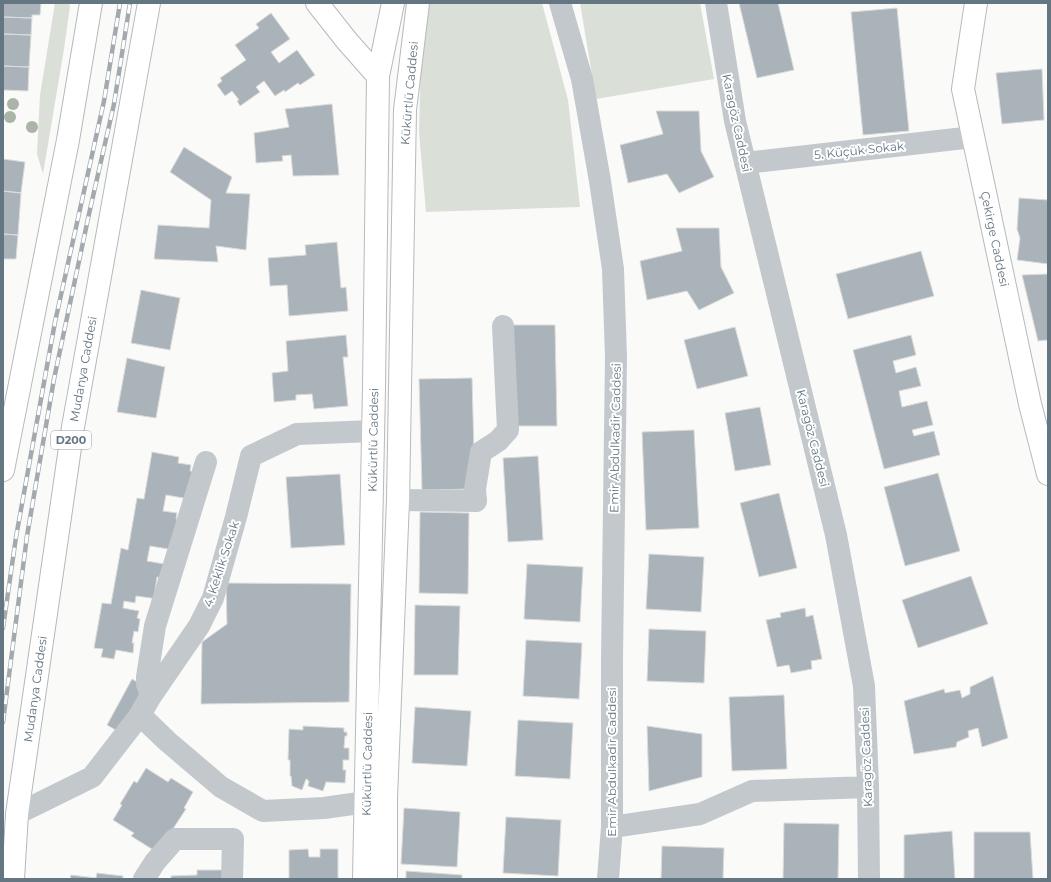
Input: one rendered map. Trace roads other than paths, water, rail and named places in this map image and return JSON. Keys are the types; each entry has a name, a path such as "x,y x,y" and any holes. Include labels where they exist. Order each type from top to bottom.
{"main road":[{"path":"3,470 68,140 91,3"},
{"name":"Mudanya Caddesi","path":"13,879 16,814 73,427 149,3"},
{"path":"317,3 378,76"},
{"name":"Kükürtlü Caddesi","path":"364,879 378,76 393,3"},
{"name":"Kükürtlü Caddesi","path":"386,879 386,798 398,500 405,110 418,3"},
{"name":"Çekirge Caddesi","path":"976,3 963,89 1030,404 1048,474"}],"street":[{"name":"Emir Abdulkadir Caddesi","path":"560,3 582,79 600,181 613,269 616,357 612,659 612,828 608,879"},
{"name":"Karagöz Caddesi","path":"716,3 735,121 836,535 864,686 868,787 869,879"},
{"name":"5. Küçük Sokak","path":"745,163 974,137"},
{"path":"398,500 476,501 475,489 481,452 498,440 508,430 503,326"},
{"name":"4. Keklik Sokak","path":"16,814 92,777 140,715 151,696 199,626 213,598 236,517 251,456 297,434 373,431"},
{"path":"151,696 147,684 147,677 155,626 206,462"},
{"path":"140,715 221,787 263,810 324,808 366,802"},
{"path":"612,828 700,814 752,791 868,787"},
{"path":"144,879 155,862 176,839 233,839 232,879"}],"railway":[{"path":"3,628 16,537 55,322 104,101 120,3"},
{"path":"3,722 27,536 54,379 114,104 130,3"}]}
